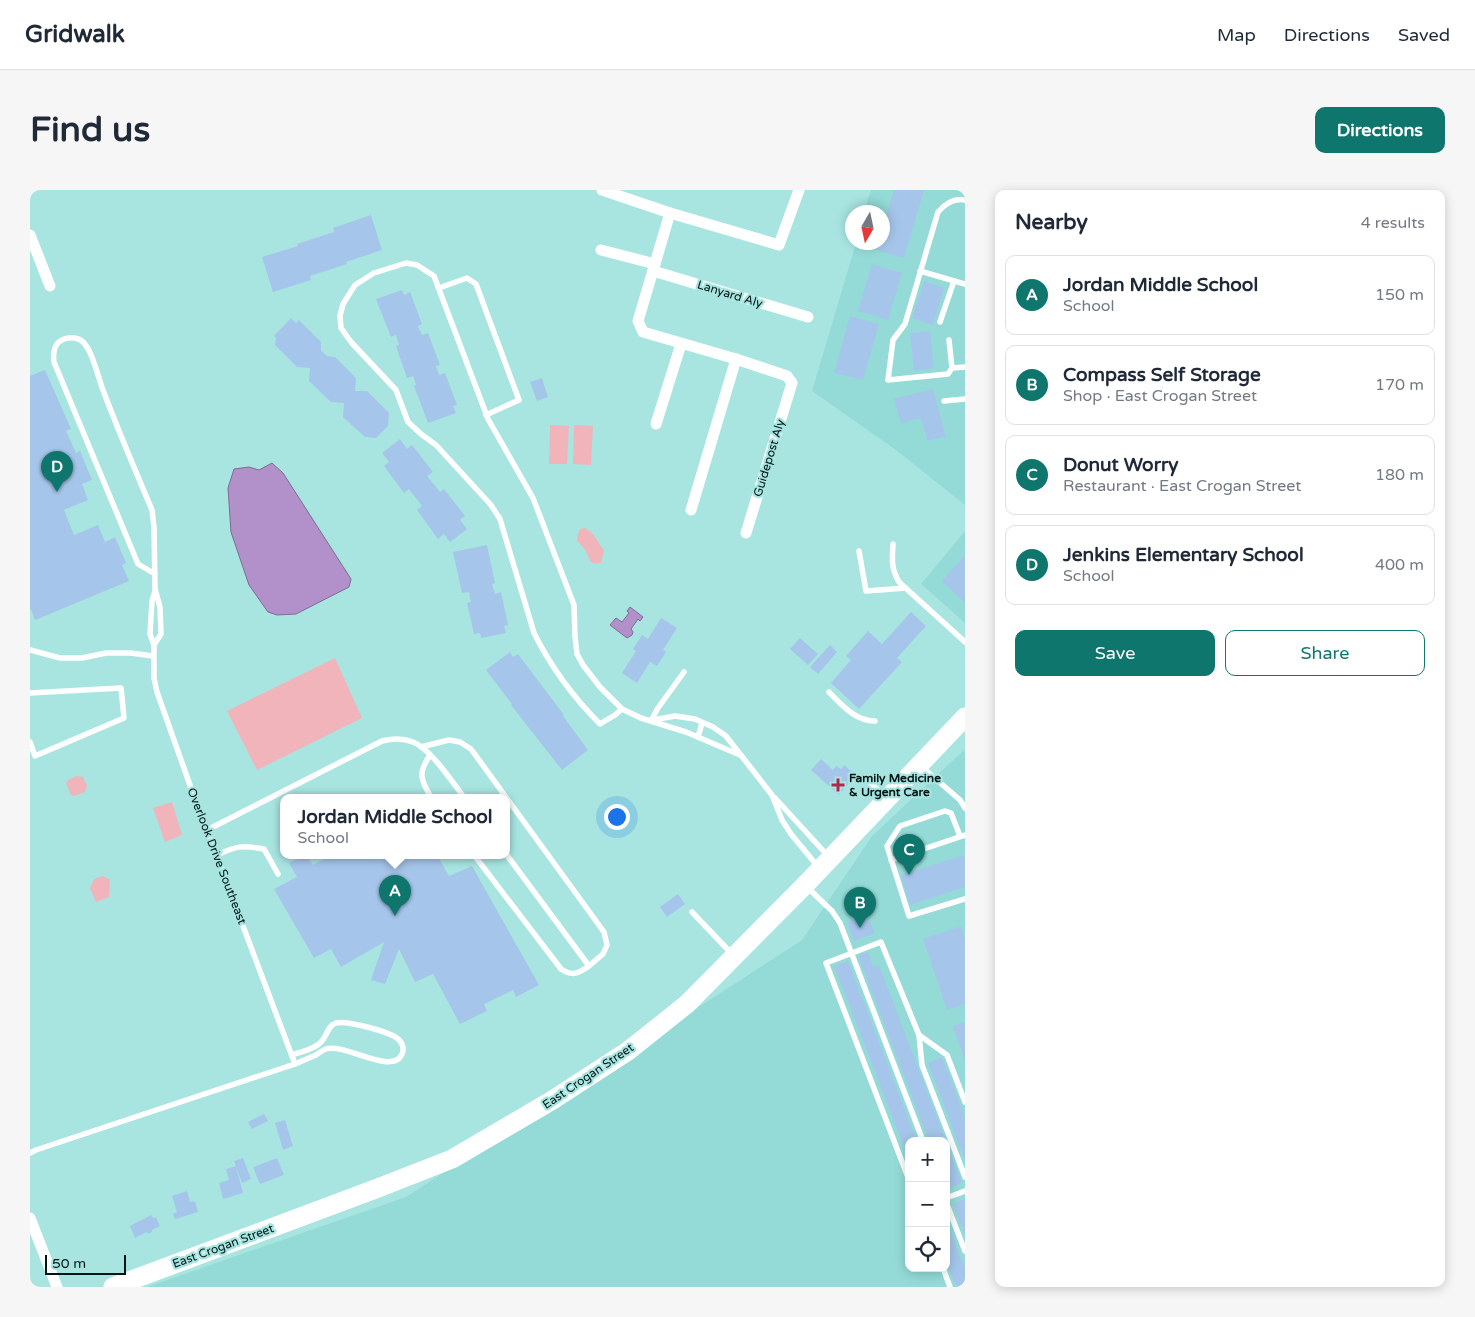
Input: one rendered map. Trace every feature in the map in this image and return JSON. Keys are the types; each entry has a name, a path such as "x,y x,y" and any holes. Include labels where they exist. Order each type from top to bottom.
{"main road":[{"name":"East Crogan Street","path":"113,1287 369,1192 452,1158 551,1102 628,1051 687,1004 805,886 965,717"}],"street":[{"path":"602,190 670,213 779,245 799,190"},
{"path":"670,213 638,322 640,327 643,332 736,359 691,510"},
{"path":"30,235 50,286"},
{"name":"Lanyard Aly","path":"601,250 808,318"},
{"path":"656,424 681,344"},
{"name":"Guidepost Aly","path":"736,359 787,376 792,383 746,533"},
{"path":"30,1218 57,1287"}],"lane":[{"path":"949,340 952,368 948,374 888,380 893,340 905,324 938,212 944,204 960,199 965,200"},
{"path":"622,710 600,724 577,701 534,633 500,519 492,505 436,445 408,422 396,390 351,342 341,328 340,316 343,304 355,285 374,273 406,263 417,264 434,276 486,415 534,498 574,605 577,654 583,665 600,687 622,710 698,737 740,755"},
{"path":"920,271 965,284"},
{"path":"439,288 467,278 476,284 519,400 486,415"},
{"path":"940,322 954,281"},
{"path":"154,645 150,634 152,601 155,588 155,574 154,527 152,510 88,350 82,341 76,338 62,340 54,350 54,362 138,564 155,574"},
{"path":"952,368 965,367"},
{"path":"944,401 965,399"},
{"path":"893,544 893,573 899,582 965,642"},
{"path":"859,551 866,591 906,588"},
{"path":"154,645 161,634 160,607 155,588"},
{"name":"Overlook Drive Southeast","path":"154,645 154,678 160,702 295,1064"},
{"path":"30,650 60,658 82,658 106,653 131,652 153,656"},
{"path":"651,721 684,672"},
{"path":"30,692 121,688 124,718 35,756 30,742"},
{"path":"829,692 857,717 867,721 875,721"},
{"path":"651,721 675,716 695,719 713,727 726,736 772,795 792,815 812,840 826,864"},
{"path":"698,737 702,722"},
{"path":"207,830 382,741 399,738 414,742 422,747 439,764 462,794"},
{"path":"422,747 449,740 460,742 471,749 504,794"},
{"path":"430,755 422,768 422,779 430,794"},
{"path":"920,764 960,800 965,808"},
{"path":"864,777 888,798"},
{"path":"772,795 786,827 795,841 826,864"},
{"path":"477,859 566,973 579,973 606,950 607,940 604,932 510,802"},
{"path":"891,860 963,835 950,813 945,811 900,826 887,846 891,860 909,916 965,899"},
{"path":"217,855 246,845 264,849 278,874"},
{"path":"510,859 589,966"},
{"path":"805,886 822,901 840,923 921,1137"},
{"path":"692,912 734,956"},
{"path":"905,1170 826,963 881,942 920,1035 922,1065 965,1177"},
{"path":"30,1153 295,1064 327,1048 348,1051 385,1062 394,1062 399,1060 403,1053 403,1046 395,1036 355,1024 339,1022 331,1025 320,1044 292,1055"},
{"path":"920,1035 948,1055 965,1102"},
{"path":"950,1198 965,1191"},
{"path":"950,1211 965,1251"},
{"path":"944,1272 950,1287"}],"shaded area":[{"path":"871,190 965,190 965,505 896,450 812,391 854,250 890,250 890,205 866,205"},
{"path":"550,425 569,426 567,464 549,464"},
{"path":"574,425 593,426 591,465 573,464"},
{"path":"272,463 283,473 351,579 349,587 296,614 277,615 268,612 249,585 231,532 228,488 234,469 249,467 259,470"},
{"path":"585,528 594,535 604,550 601,563 592,563 585,550 577,541 580,529"},
{"path":"965,531 965,623 921,584"},
{"path":"630,607 643,617 640,621 638,619 631,629 632,635 627,638 610,625 616,618 622,622 629,613 627,611"},
{"path":"335,658 362,718 257,770 227,711"},
{"path":"964,750 965,1287 147,1287 406,1197 802,940 872,836"},
{"path":"77,776 83,777 87,785 85,792 74,796 71,795 66,783"},
{"path":"172,802 182,835 165,842 153,808"},
{"path":"103,876 110,880 109,897 96,902 90,888 94,879"}],"building":[{"path":"894,190 924,190 904,258 876,250 890,250 889,205"},
{"path":"371,215 382,250 310,276 311,280 273,292 262,257 298,246 297,244 334,232 333,228"},
{"path":"872,264 902,273 888,320 858,311"},
{"path":"924,281 944,288 933,325 912,318"},
{"path":"402,290 404,295 410,292 422,324 418,326 422,335 428,333 440,365 436,366 439,375 445,373 457,405 453,406 456,413 428,423 414,386 416,385 413,376 407,378 396,346 399,345 396,335 391,337 376,299"},
{"path":"850,316 879,324 863,380 834,373"},
{"path":"291,318 296,323 299,320 321,342 321,351 327,356 335,357 356,378 355,391 367,391 389,413 388,426 376,438 365,437 343,417 344,403 331,402 309,381 310,368 297,367 275,345 276,338 274,336"},
{"path":"930,331 934,368 914,371 910,333"},
{"path":"45,370 71,429 66,431 76,453 80,451 92,480 82,484 88,500 64,510 74,535 98,525 105,542 115,537 126,563 122,565 129,581 35,620 30,610 30,376"},
{"path":"542,378 548,397 537,401 530,382"},
{"path":"933,389 946,436 928,441 920,418 901,423 894,399"},
{"path":"400,439 407,449 412,445 433,472 427,476 440,492 444,489 465,516 460,520 467,529 450,542 444,534 438,539 417,510 422,506 409,489 404,493 384,466 389,462 382,453"},
{"path":"487,545 495,583 492,584 495,594 501,592 508,625 504,626 506,633 481,638 480,633 474,634 467,603 471,602 469,592 462,593 453,552"},
{"path":"965,555 965,603 942,581"},
{"path":"911,612 926,626 897,658 902,662 859,709 831,683 851,660 846,656 868,631 882,644"},
{"path":"661,618 677,628 663,650 666,652 657,666 650,662 637,683 622,673 636,651 633,649 642,635 648,639"},
{"path":"800,638 818,654 808,665 790,649"},
{"path":"830,645 837,652 818,674 810,667"},
{"path":"510,652 513,657 518,654 588,750 562,770 486,670"},
{"name":"Family Medicine & Urgent Care","path":"821,759 833,770 836,766 841,769 844,765 856,775 839,795 811,770"},
{"path":"964,855 965,887 910,905 901,875"},
{"path":"298,859 309,859 313,865 324,859 439,859 449,876 472,866 539,985 516,997 513,990 484,1004 487,1011 460,1024 433,974 415,982 399,949 385,984 371,980 384,942 341,967 331,949 314,958 274,889 297,877 289,863"},
{"path":"678,894 685,904 667,917 660,907"},
{"path":"867,916 875,933 854,941 847,922"},
{"path":"961,926 965,938 965,1004 947,1010 923,939"},
{"path":"868,952 873,967 879,965 944,1137 927,1137 858,956"},
{"path":"848,961 915,1137 905,1137 905,1150 834,966"},
{"path":"965,1022 965,1061 953,1026"},
{"path":"942,1057 965,1117 965,1161 928,1063"},
{"path":"264,1114 268,1121 252,1129 248,1122"},
{"path":"285,1120 293,1146 283,1150 275,1123"},
{"path":"950,1153 962,1183 950,1188"},
{"path":"243,1158 251,1179 242,1183 234,1161"},
{"path":"277,1158 284,1175 260,1184 253,1167"},
{"path":"236,1166 243,1193 223,1199 219,1183 229,1180 226,1169"},
{"path":"187,1191 190,1202 195,1201 198,1212 175,1219 173,1214 177,1212 172,1196"},
{"path":"965,1199 965,1235 953,1204"},
{"path":"151,1215 153,1218 156,1217 160,1226 148,1234 147,1232 135,1238 130,1226"},
{"path":"950,1230 965,1268 965,1287 956,1287 950,1272"}],"place":[{"name":"Jenkins Elementary School","path":"57,492"},
{"name":"Family Medicine & Urgent Care","path":"838,785"},
{"name":"Donut Worry","path":"909,875"},
{"name":"Jordan Middle School","path":"395,916"},
{"name":"Compass Self Storage","path":"860,928"}]}
